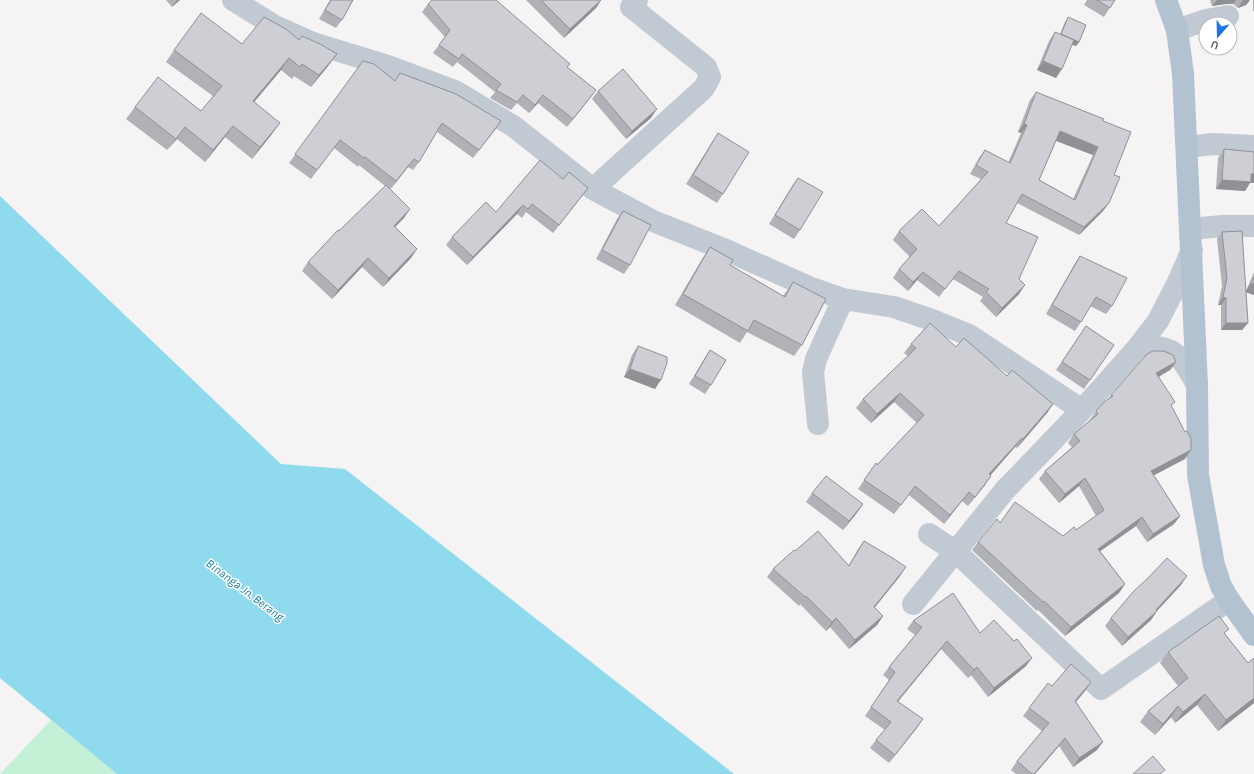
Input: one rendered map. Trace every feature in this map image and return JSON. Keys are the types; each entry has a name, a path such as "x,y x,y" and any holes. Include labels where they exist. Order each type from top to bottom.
{"main road":[{"path":"1166,0 1180,29 1183,74 1197,146 1193,236 1198,475 1214,565 1221,586 1254,635"}],"street":[{"path":"233,0 274,26 313,43 388,66 455,91 513,126 594,189 653,221 726,250 809,287 843,299 894,307 969,335 1082,410"},
{"path":"594,189 704,88 710,77 706,67 631,7 637,0"},
{"path":"1180,29 1198,23"},
{"path":"1197,146 1254,146"},
{"path":"913,604 1005,490 1082,410 1138,347 1161,315 1178,282 1193,236 1222,226 1254,226"},
{"path":"818,424 814,372 816,359 843,299"},
{"path":"1138,347 1151,346 1166,348 1177,354 1185,362 1197,385"},
{"path":"930,534 956,552 1101,689 1229,600"}],"green space":[{"path":"51,720 117,774 0,774"}],"water":[{"name":"Binanga Jn. Berang","path":"0,196 281,464 345,469 734,774 117,774 0,678"}],"building":[{"path":"331,0 353,0 342,20 325,10"},
{"path":"432,0 496,0 570,64 567,67 596,90 573,119 543,95 535,105 523,95 517,102 496,90 501,84 462,54 459,59 439,45 450,30 428,4"},
{"path":"541,0 601,0 570,29"},
{"path":"1097,0 1115,0 1110,8"},
{"path":"201,13 242,44 264,17 286,29 299,40 302,36 337,54 319,75 302,64 300,67 289,58 253,101 280,123 260,147 233,126 213,150 185,127 176,139 135,107 158,77 201,111 222,86 174,50"},
{"path":"1068,17 1086,25 1079,42 1061,34"},
{"path":"1055,32 1074,40 1062,69 1043,61"},
{"path":"363,61 374,64 395,81 400,73 456,94 501,121 479,150 442,123 419,162 414,159 396,181 340,140 317,170 295,154"},
{"path":"623,69 657,109 632,131 598,91"},
{"path":"1036,92 1104,119 1103,121 1131,132 1114,175 1120,177 1109,203 1084,227 1022,194 1006,223 1038,237 1019,279 1025,285 1002,308 986,292 989,289 959,271 945,289 923,272 913,282 899,269 917,249 899,231 922,209 939,226 988,172 976,165 985,150 1010,163 1027,125 1024,124","holes":["1060,131 1098,147 1075,200 1039,180"]},
{"path":"718,133 749,152 723,194 693,175"},
{"path":"1224,149 1254,152 1254,174 1251,174 1251,182 1222,180"},
{"path":"540,160 563,179 569,172 588,188 559,225 532,204 528,209 523,205 473,257 452,237 486,202 496,212"},
{"path":"798,178 823,192 800,230 775,215"},
{"path":"386,185 410,209 394,226 417,249 389,278 368,258 338,290 308,262 338,230 339,231"},
{"path":"623,211 651,225 630,265 602,250"},
{"path":"1242,231 1248,323 1226,323 1226,298 1223,297 1227,278 1222,232"},
{"path":"710,247 733,260 730,265 785,297 793,282 826,299 802,345 754,320 748,331 683,294"},
{"path":"1080,256 1127,278 1112,306 1096,297 1081,322 1052,305"},
{"path":"1254,277 1254,284 1251,283"},
{"path":"930,323 956,347 964,338 1007,376 1012,370 1053,404 1023,439 1022,438 989,474 991,476 975,497 969,492 950,515 915,486 901,505 864,480 876,463 877,465 924,415 900,393 877,414 863,399 916,348 911,344"},
{"path":"1086,326 1114,345 1090,380 1062,362"},
{"path":"638,346 667,357 667,363 661,380 630,369"},
{"path":"710,350 726,360 711,385 695,376"},
{"path":"1153,351 1164,351 1173,355 1176,362 1156,373 1175,402 1171,405 1185,432 1187,431 1191,439 1191,450 1151,471 1180,516 1153,534 1142,517 1098,549 1125,584 1071,627 978,542 997,519 1000,523 1015,502 1063,536 1074,527 1076,530 1104,510 1085,478 1065,494 1045,471 1080,441 1074,434 1098,414 1096,411 1104,402 1113,396 1111,395 1147,354"},
{"path":"826,476 863,504 849,521 812,493"},
{"path":"818,531 849,566 864,541 906,567 874,607 883,616 855,640 836,618 832,622 806,596 805,597 773,569"},
{"path":"1167,558 1187,576 1156,610 1157,611 1128,637 1111,618 1133,592"},
{"path":"953,593 980,633 994,620 1014,641 1017,639 1032,658 994,688 977,667 974,670 947,641 897,701 923,719 895,755 876,740 891,722 871,707 895,672 889,667 922,627 913,621"},
{"path":"1219,616 1229,629 1224,633 1248,663 1254,658 1254,698 1226,720 1205,694 1183,712 1178,706 1163,724 1148,711 1188,678 1168,652"},
{"path":"1071,664 1091,682 1075,701 1103,742 1079,758 1065,738 1034,774 1032,774 1017,761 1049,723 1029,708 1048,683 1052,686"},
{"path":"1153,756 1165,770 1160,774 1133,774"}]}
